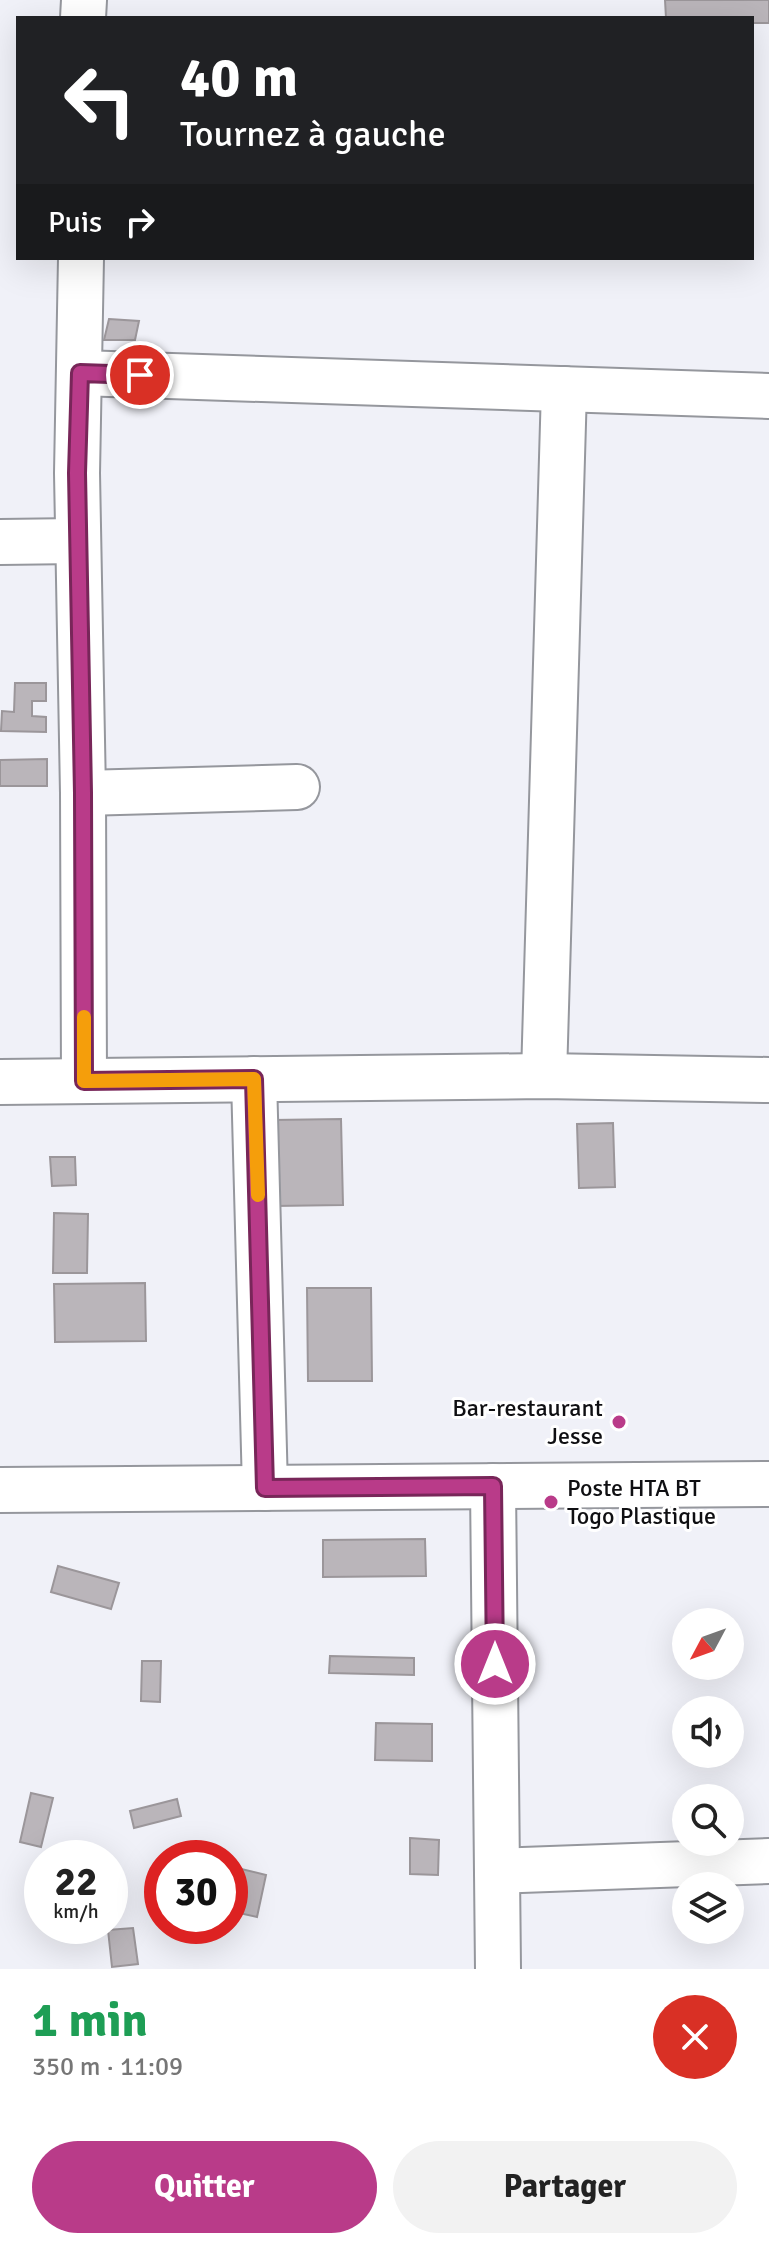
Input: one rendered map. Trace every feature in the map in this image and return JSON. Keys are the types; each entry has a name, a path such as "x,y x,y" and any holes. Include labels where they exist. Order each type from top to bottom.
{"street":[{"path":"81,260 78,541 84,1081"},
{"path":"80,373 769,396"},
{"path":"544,1076 564,389"},
{"path":"0,542 78,541"},
{"path":"83,793 297,787"},
{"path":"0,1082 544,1076 769,1080"},
{"path":"254,1079 265,1488"},
{"path":"0,1490 769,1484"},
{"path":"493,1486 498,1969"},
{"path":"497,1871 769,1861"}],"building":[{"path":"665,0 769,0 769,23 754,23 754,16 666,16"},
{"path":"109,319 139,321 135,340 104,340"},
{"path":"15,683 46,683 46,701 32,701 32,716 46,717 46,732 1,731 2,711 14,712"},
{"path":"47,759 47,786 0,786 0,760"},
{"path":"341,1119 343,1205 275,1206 273,1120"},
{"path":"613,1123 615,1187 579,1188 577,1124"},
{"path":"50,1157 75,1157 76,1185 52,1186"},
{"path":"54,1213 88,1214 87,1273 53,1273"},
{"path":"145,1283 146,1341 55,1342 54,1284"},
{"path":"307,1288 371,1288 372,1381 308,1381"},
{"path":"425,1539 426,1576 323,1577 323,1540"},
{"path":"58,1566 119,1583 111,1609 51,1592"},
{"path":"330,1656 414,1658 414,1675 329,1673"},
{"path":"142,1661 161,1661 160,1702 141,1701"},
{"path":"376,1723 432,1724 432,1761 375,1760"},
{"path":"31,1793 53,1798 43,1840 20,1842"},
{"path":"177,1799 181,1816 134,1828 130,1811"},
{"path":"410,1838 439,1840 438,1875 410,1874"},
{"path":"248,1871 266,1875 257,1917 248,1915"},
{"path":"128,1928 133,1928 138,1964 112,1967 110,1944 128,1944"}],"slow traffic":[{"path":"84,1017 84,1081 254,1079 258,1195"}],"place":[{"name":"Bar-restaurant Jesse","path":"619,1422"},
{"name":"Poste HTA BT Togo Plastique","path":"551,1502"}],"route":[{"path":"140,375 80,373 77,473 84,1081 254,1079 265,1488 493,1486 495,1664"}]}
